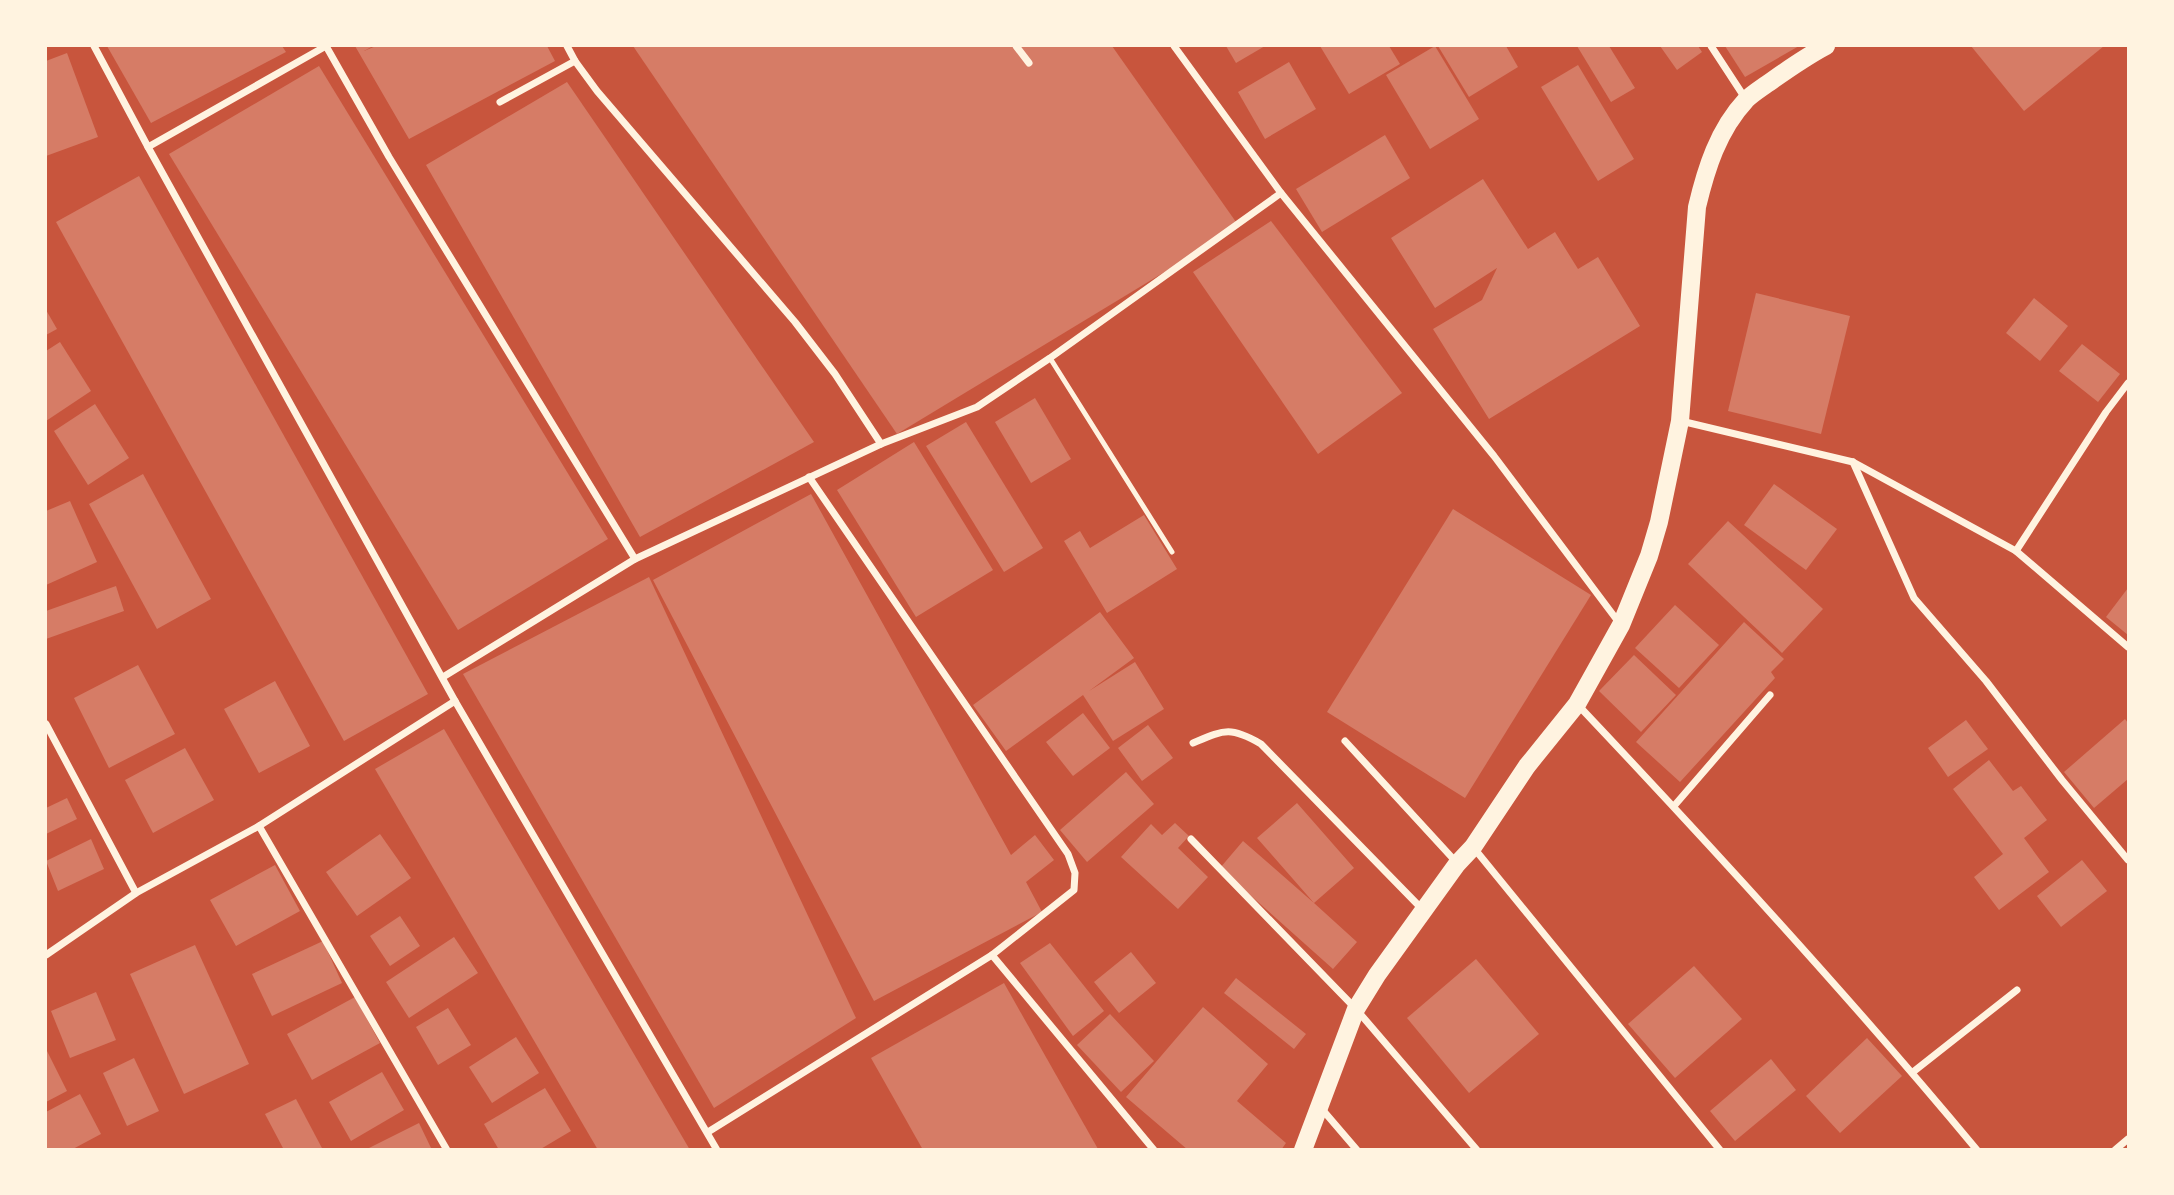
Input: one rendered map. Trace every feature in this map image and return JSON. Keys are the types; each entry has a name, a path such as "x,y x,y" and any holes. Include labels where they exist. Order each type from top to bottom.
{"main road":[{"path":"1303,1150 1356,1009 1377,975 1472,847 1527,766 1577,704 1621,625 1649,556 1659,522 1680,421 1697,207 1714,149 1746,99 1802,59 1826,46"}],"street":[{"path":"94,46 455,701 717,1150"},
{"path":"148,147 326,46 389,157 635,559"},
{"path":"568,46 575,61 597,90 795,322 835,374 880,444"},
{"path":"1016,46 1029,63"},
{"path":"1174,46 1281,193 1493,456 1621,625"},
{"path":"1711,46 1746,99"},
{"path":"500,102 575,61"},
{"path":"443,677 635,559 880,444 977,407 1281,193"},
{"path":"2016,551 2106,412 2129,383"},
{"path":"1680,421 1853,462 2016,551 2129,646"},
{"path":"1853,462 1914,598 1986,681 2062,780 2129,860"},
{"path":"708,1132 992,955 1074,890 1076,873 1068,854 809,477"},
{"path":"1674,806 1770,695"},
{"path":"46,955 136,893 259,826 455,701"},
{"path":"1577,704 1674,806 1913,1072 1977,1150"},
{"path":"46,724 136,893"},
{"path":"1193,743 1221,732 1241,732 1261,744 1424,911"},
{"path":"1345,741 1457,864"},
{"path":"259,826 447,1150"},
{"path":"1191,839 1356,1009 1477,1150"},
{"path":"1472,847 1720,1150"},
{"path":"992,955 1154,1150"},
{"path":"1913,1072 2017,990"},
{"path":"1318,1105 1357,1150"},
{"path":"2115,1150 2129,1139"}],"lane":[{"path":"1050,358 1172,552"}],"building":[{"path":"107,46 282,46 286,52 151,123"},
{"path":"355,46 373,46 364,51 376,46 547,46 555,61 409,139"},
{"path":"633,46 1112,46 1236,222 1181,262 897,434"},
{"path":"1226,46 1265,46 1236,63"},
{"path":"1320,46 1389,46 1400,64 1349,94"},
{"path":"1435,46 1479,119 1430,149 1386,75"},
{"path":"1438,46 1506,46 1518,67 1469,97"},
{"path":"1577,46 1609,46 1635,88 1611,102"},
{"path":"1660,46 1698,46 1702,52 1677,70"},
{"path":"1725,46 1799,46 1745,77"},
{"path":"1971,46 2104,46 2024,111"},
{"path":"67,53 98,137 46,156 46,61"},
{"path":"1289,62 1316,109 1265,139 1238,92"},
{"path":"1578,65 1634,159 1598,181 1541,87"},
{"path":"319,66 608,539 458,630 169,154"},
{"path":"567,82 814,442 640,537 426,165"},
{"path":"1385,135 1410,178 1322,232 1296,189"},
{"path":"139,176 428,694 344,741 56,222"},
{"path":"1483,179 1528,249 1555,232 1578,269 1598,257 1640,326 1489,419 1433,329 1482,300 1497,268 1435,308 1391,238"},
{"path":"1271,221 1402,393 1318,454 1193,272"},
{"path":"1756,293 1850,316 1821,434 1728,411"},
{"path":"2034,298 2068,326 2040,361 2006,333"},
{"path":"46,310 57,329 46,335"},
{"path":"60,342 91,391 46,421 46,351"},
{"path":"2082,344 2120,374 2098,402 2059,371"},
{"path":"1035,398 1071,459 1031,483 995,422"},
{"path":"95,404 129,458 88,485 54,431"},
{"path":"966,422 1043,548 1004,572 926,446"},
{"path":"914,442 993,570 916,617 837,490"},
{"path":"143,474 211,599 157,629 89,504"},
{"path":"1774,484 1837,529 1806,570 1744,525"},
{"path":"811,494 1011,855 1035,835 1054,860 1026,882 1042,912 874,1001 653,580"},
{"path":"70,501 97,562 46,585 46,511"},
{"path":"1453,509 1591,595 1465,798 1327,712"},
{"path":"1144,515 1177,569 1107,613 1064,541 1080,531 1090,548"},
{"path":"1728,521 1823,609 1782,653 1688,564"},
{"path":"649,577 856,1018 714,1108 463,674"},
{"path":"116,586 124,611 46,639 46,611"},
{"path":"2128,588 2128,635 2106,617"},
{"path":"1675,605 1719,645 1679,688 1635,648"},
{"path":"1100,612 1134,658 1089,691 1135,662 1164,709 1113,741 1083,695 1006,751 973,705"},
{"path":"1744,622 1784,659 1771,672 1775,678 1680,782 1636,742"},
{"path":"1634,655 1676,695 1641,732 1599,691"},
{"path":"138,665 175,734 109,768 74,698"},
{"path":"275,681 310,746 259,773 224,709"},
{"path":"1083,713 1110,748 1073,776 1046,742"},
{"path":"2125,719 2128,723 2128,779 2094,808 2064,772"},
{"path":"1966,720 1988,749 1948,777 1928,748"},
{"path":"1148,725 1173,758 1142,781 1118,748"},
{"path":"444,729 690,1150 598,1150 375,769"},
{"path":"185,748 214,800 153,833 125,780"},
{"path":"1989,760 2013,791 2021,786 2047,820 2024,838 2049,872 1999,910 1974,877 2003,854 1953,789"},
{"path":"1126,772 1154,804 1087,862 1060,830"},
{"path":"67,798 77,819 46,834 46,808"},
{"path":"1297,803 1354,868 1314,903 1257,838"},
{"path":"1175,823 1189,836 1178,848 1208,877 1178,909 1121,857 1151,824 1162,835"},
{"path":"380,834 411,878 357,916 326,872"},
{"path":"91,839 104,869 58,891 46,861"},
{"path":"1243,841 1357,942 1333,969 1220,868"},
{"path":"2082,860 2107,891 2061,927 2037,896"},
{"path":"275,865 300,911 236,946 210,900"},
{"path":"400,916 420,946 390,966 370,936"},
{"path":"454,937 478,973 409,1018 386,982"},
{"path":"323,941 342,983 272,1016 252,974"},
{"path":"1050,943 1104,1011 1073,1036 1020,963"},
{"path":"195,945 249,1064 184,1094 130,974"},
{"path":"1131,952 1156,983 1119,1013 1094,982"},
{"path":"1476,959 1539,1034 1469,1093 1407,1018"},
{"path":"1694,966 1742,1019 1675,1078 1628,1024"},
{"path":"1236,978 1306,1034 1294,1049 1224,993"},
{"path":"1004,983 1097,1150 923,1150 871,1058"},
{"path":"96,992 116,1040 70,1058 51,1011"},
{"path":"355,997 380,1043 312,1080 287,1034"},
{"path":"1203,1007 1268,1064 1237,1101 1286,1143 1281,1150 1188,1150 1126,1097"},
{"path":"448,1008 471,1045 438,1065 416,1027"},
{"path":"1110,1014 1154,1061 1121,1092 1077,1045"},
{"path":"516,1037 539,1073 492,1103 469,1067"},
{"path":"1867,1038 1902,1076 1840,1133 1806,1096"},
{"path":"46,1049 67,1091 46,1102"},
{"path":"134,1058 159,1111 127,1126 103,1073"},
{"path":"1771,1059 1796,1090 1735,1141 1710,1111"},
{"path":"382,1072 404,1110 351,1141 329,1102"},
{"path":"545,1088 571,1131 539,1150 499,1150 484,1124"},
{"path":"80,1094 101,1134 71,1150 46,1150 46,1112"},
{"path":"296,1099 323,1150 284,1150 265,1114"},
{"path":"419,1123 432,1150 365,1150"}]}
